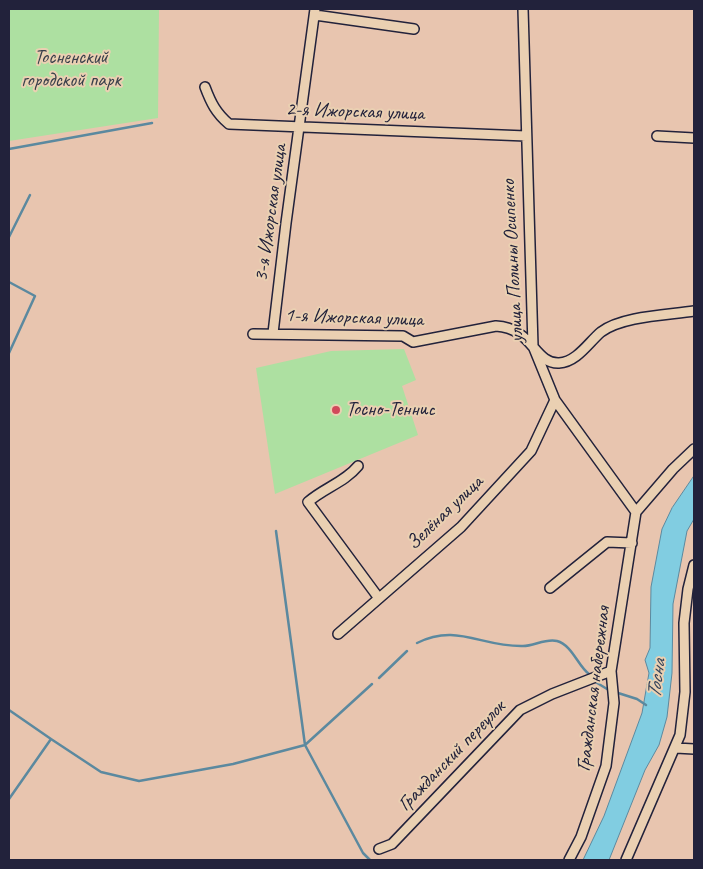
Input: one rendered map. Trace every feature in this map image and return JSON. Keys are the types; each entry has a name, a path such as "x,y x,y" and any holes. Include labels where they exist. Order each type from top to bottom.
{"street":[{"name":"улица Полины Осипенко","path":"524,9 533,346 556,400 636,512"},
{"path":"315,12 414,29"},
{"name":"3-я Ижорская улица","path":"273,333 315,12"},
{"name":"2-я Ижорская улица","path":"205,87 211,104 218,115 230,124 526,136"},
{"path":"656,136 694,138"},
{"name":"1-я Ижорская улица","path":"253,334 403,336 413,342 496,326 520,332 542,357 550,362 560,363 572,360 602,331 618,323 694,311"},
{"name":"Зелёная улица","path":"338,634 378,597 461,527 531,450 556,400"},
{"path":"636,512 694,449"},
{"path":"358,466 352,474 320,492 308,502 378,597"},
{"name":"Гражданская набережная","path":"569,860 581,837 606,766 614,703 611,671 636,512"},
{"path":"550,588 607,542 632,543"},
{"path":"626,860 680,735 685,692 684,623 688,589 694,564"},
{"name":"Гражданский переулок","path":"379,849 392,844 520,710 552,694 611,671"},
{"path":"676,748 694,749"}],"green space":[{"name":"Тосненский городской парк","path":"9,9 159,9 158,118 9,141"},
{"name":"Тосно-Теннис","path":"404,349 416,380 402,386 418,435 275,494 256,368 331,351"}],"water":[{"name":"Тосна","path":"694,476 694,519 687,531 673,604 672,673 667,717 659,745 645,770 609,860 583,860 604,816 642,713 649,673 645,660 650,648 651,587 662,529 672,508"}],"waterway":[{"path":"9,149 152,123"},
{"path":"9,237 30,195"},
{"path":"9,282 35,296 9,353"},
{"path":"276,531 305,745 363,853 370,860"},
{"path":"417,643 431,637 445,635 457,635 494,643 523,646 553,640 567,647 589,674"},
{"path":"379,678 407,651"},
{"path":"594,681 607,689"},
{"path":"51,739 101,772 139,781 233,764 305,745 372,684"},
{"name":"Тосна","path":"615,692 637,699 646,705"},
{"path":"9,710 51,739 9,799"}],"place":[{"name":"Тосно-Теннис","path":"336,410"}]}
